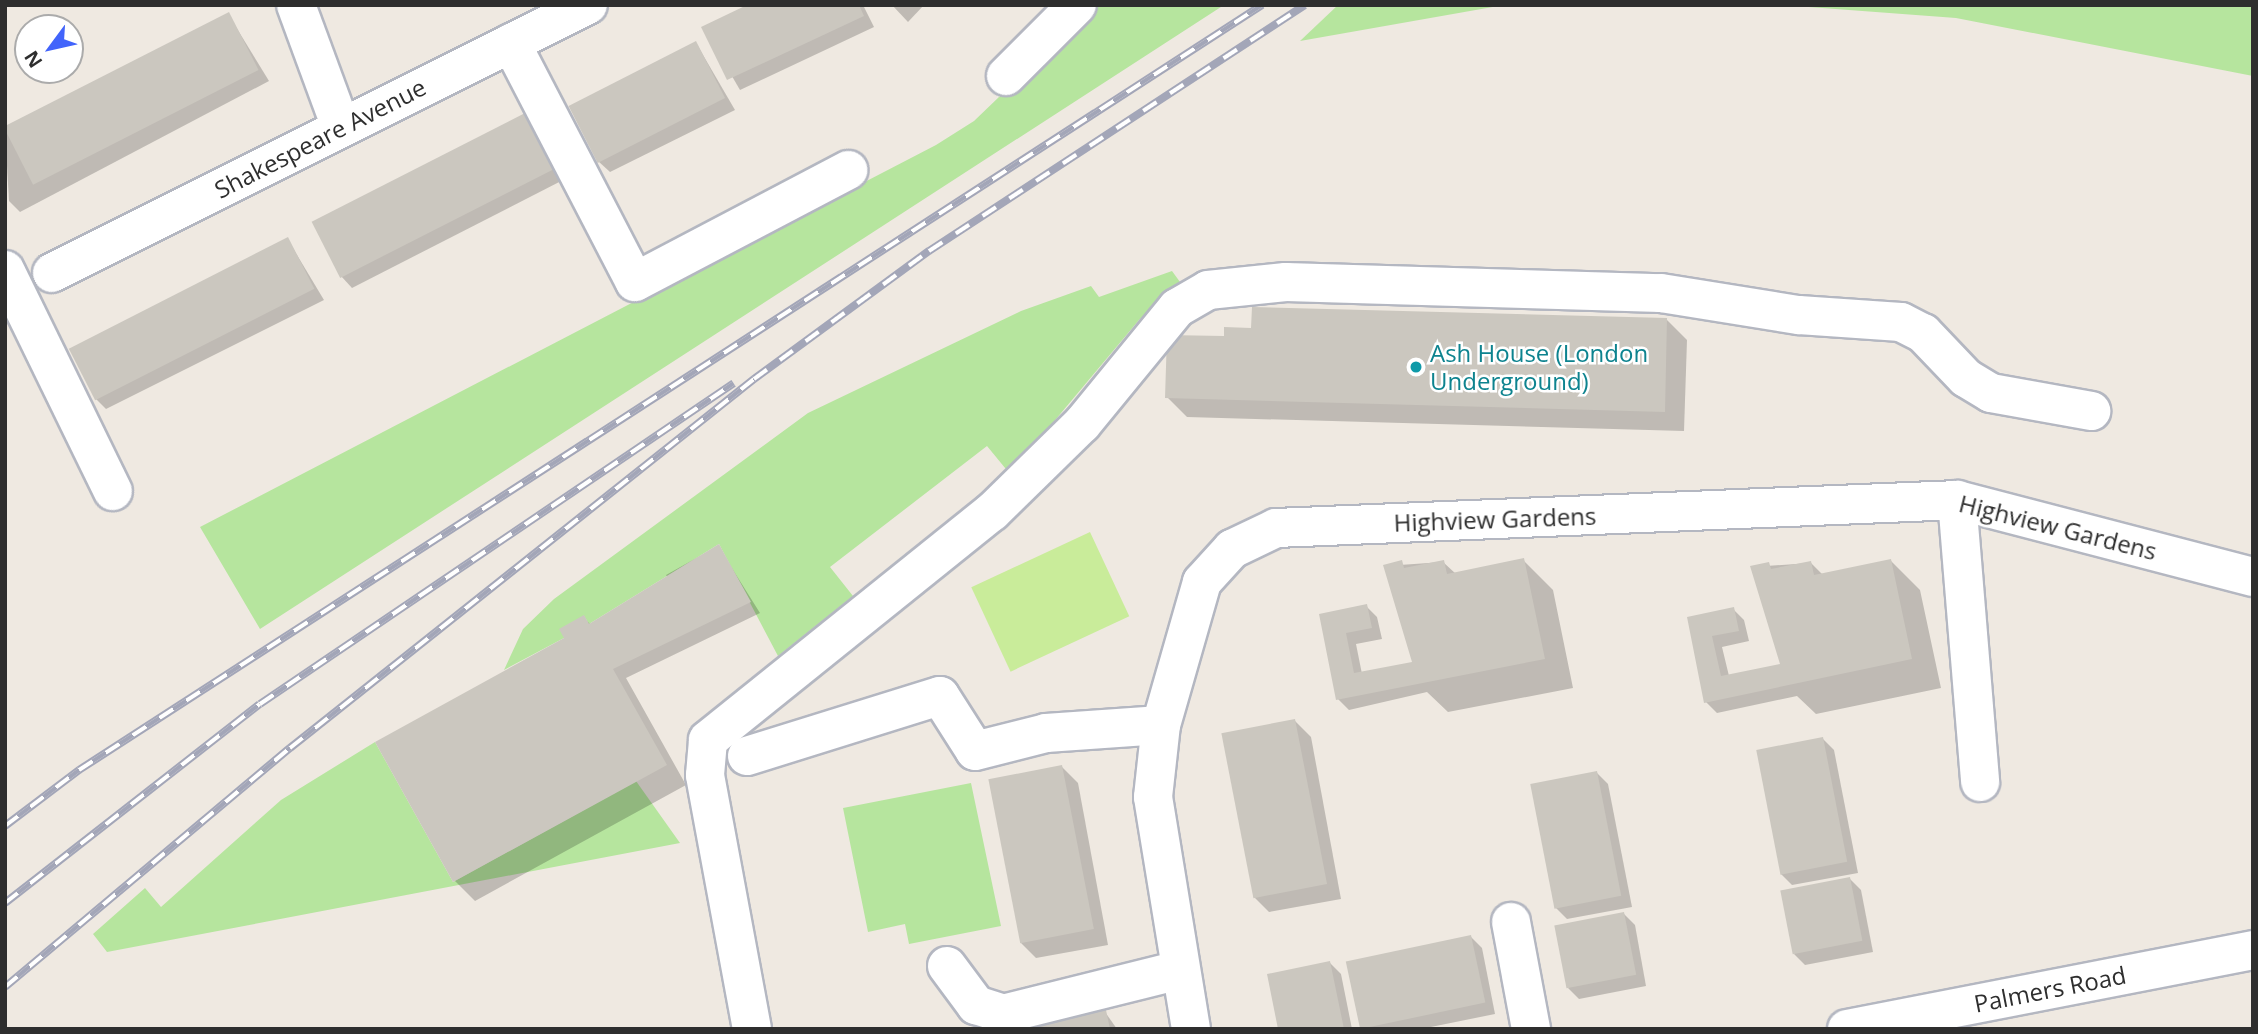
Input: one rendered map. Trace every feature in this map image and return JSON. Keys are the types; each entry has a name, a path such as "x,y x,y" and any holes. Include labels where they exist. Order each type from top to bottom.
{"street":[{"path":"296,5 341,127"},
{"name":"Shakespeare Avenue","path":"52,273 588,5"},
{"path":"1006,76 1077,5"},
{"path":"511,43 635,282 848,170"},
{"path":"5,270 113,491"},
{"path":"752,1029 705,775 708,740 992,512 1082,424 1177,308 1208,290 1286,282 1661,293 1799,315 1868,317 1923,332 1966,378 1991,393 2091,411"},
{"path":"1957,500 1980,782"},
{"name":"Highview Gardens","path":"1191,1029 1179,970 1153,797 1161,725 1202,582 1232,549 1276,528 1957,500 2253,577"},
{"path":"747,756 940,696 975,751 1046,733 1161,725"},
{"path":"1511,922 1531,1029"},
{"name":"Palmers Road","path":"1847,1029 2253,950"},
{"path":"947,966 976,1006 1003,1014 1179,970"}],"green space":[{"path":"1095,5 1224,5 260,629 200,527 936,145 974,121"},
{"path":"1338,5 1504,5 1300,41"},
{"path":"1782,5 2253,5 2253,76 1956,18"},
{"path":"1172,271 1180,282 1139,320 1010,474 987,446 830,567 853,596 778,656 719,544 589,624 584,616 564,638 504,670 523,629 554,599 808,413 1021,311 1091,286 1099,297"},
{"path":"1090,532 1129,616 1011,672 971,587"},
{"path":"375,742 453,882 636,781 680,843 107,952 93,934 145,888 161,907 281,800"},
{"path":"971,783 1001,926 909,944 905,924 868,932 843,808"}],"building":[{"path":"747,5 859,5 864,16 727,80 701,27"},
{"path":"229,12 259,70 33,185 5,126"},
{"path":"696,41 725,98 598,163 569,106"},
{"path":"529,111 558,167 340,278 312,222"},
{"path":"288,237 314,289 95,400 69,349"},
{"name":"Ash House (London Underground)","path":"1252,307 1667,318 1665,412 1165,398 1167,335 1224,336 1224,327 1251,328"},
{"path":"719,544 751,602 613,669 667,765 453,882 375,742 564,638 559,629 584,615 589,624"},
{"path":"1524,558 1545,659 1336,700 1319,614 1367,604 1372,628 1346,633 1354,673 1412,662 1383,565 1402,560 1404,568 1444,560 1447,574"},
{"path":"1891,559 1912,659 1704,703 1687,617 1734,607 1739,631 1712,636 1721,676 1780,664 1750,566 1769,562 1771,569 1811,561 1814,575"},
{"path":"1295,719 1327,884 1253,898 1221,733"},
{"path":"1823,737 1847,862 1780,875 1756,750"},
{"path":"1062,765 1094,929 1020,943 988,779"},
{"path":"1597,771 1621,896 1554,909 1530,784"},
{"path":"1850,877 1862,941 1793,954 1780,891"},
{"path":"1624,912 1636,975 1567,988 1554,926"},
{"path":"1471,935 1485,1002 1360,1029 1346,962"},
{"path":"1330,961 1344,1029 1278,1029 1267,974"},
{"path":"1106,1010 1110,1029 1019,1029 1019,1028"}],"railway":[{"path":"5,826 79,770 1262,5"},
{"path":"5,987 290,748 754,379 929,251 1305,5"},
{"path":"5,903 260,704 734,383"}],"place":[{"name":"Ash House (London Underground)","path":"1416,367"}]}
